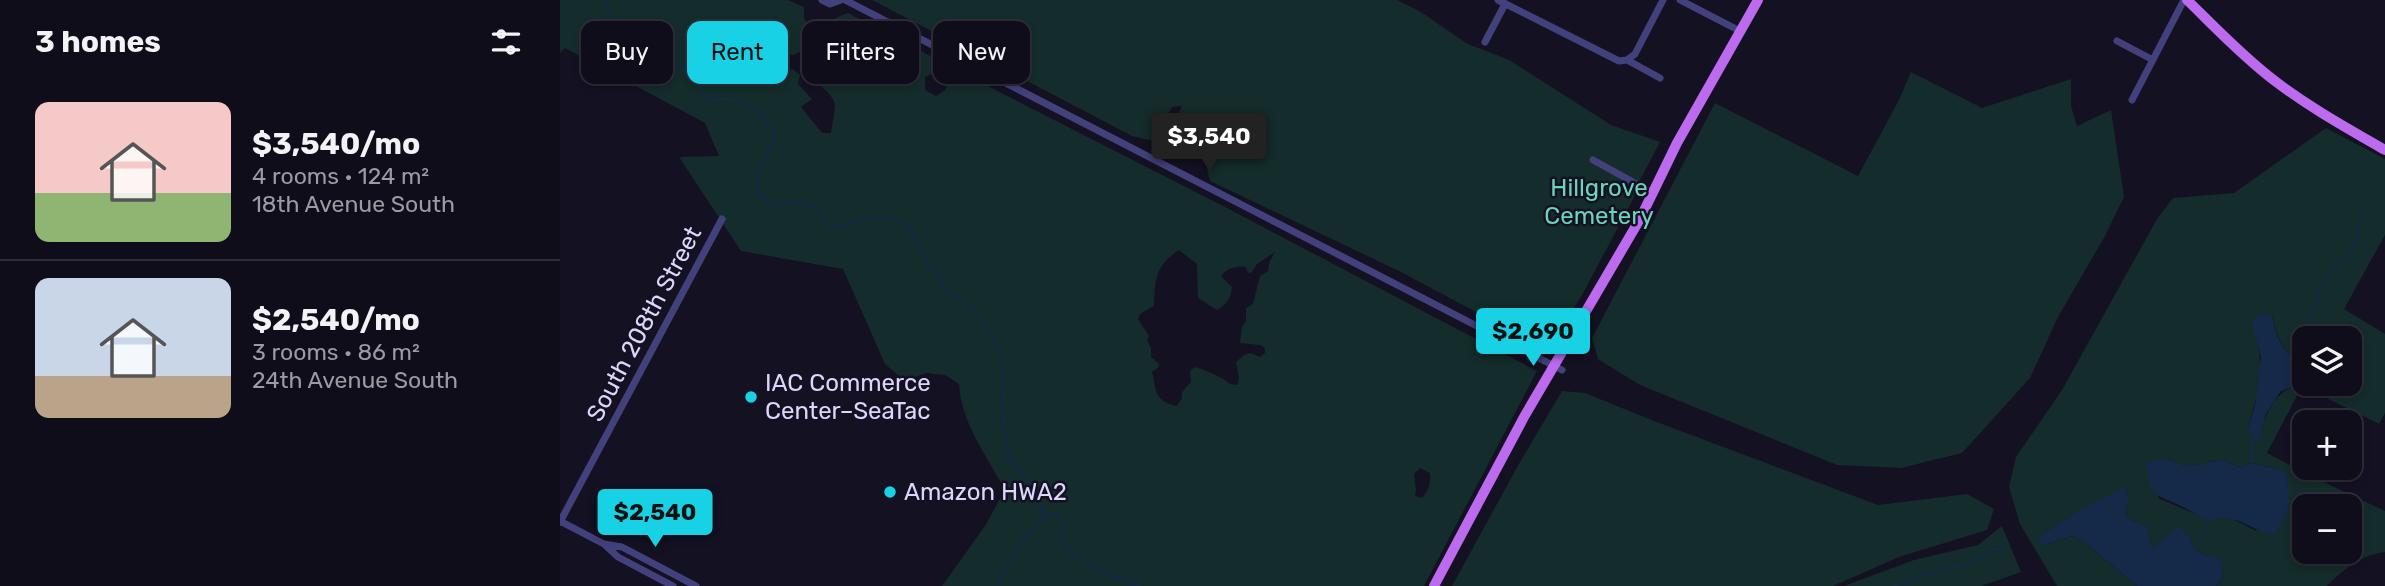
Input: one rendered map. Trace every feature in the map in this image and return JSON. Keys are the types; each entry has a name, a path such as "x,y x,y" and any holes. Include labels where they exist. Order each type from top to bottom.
{"main road":[{"path":"1434,586 1557,368 1653,193 1677,143 1758,0"},
{"path":"2185,0 2274,80 2309,105 2384,147"}],"street":[{"path":"822,0 830,4 843,0 1557,368"},
{"path":"1485,42 1502,2 1619,61 1628,60 1635,54 1663,0"},
{"path":"1680,0 1740,31"},
{"path":"2132,100 2185,0"},
{"path":"2117,41 2153,60"},
{"path":"1628,60 1660,78"},
{"path":"1593,160 1653,193"},
{"name":"South 208th Street","path":"560,521 722,219"},
{"path":"560,521 604,544 618,557 673,586"},
{"path":"604,544 622,547 696,586"},
{"path":"653,586 657,578"}],"green space":[{"path":"560,0 788,0 804,7 806,21 802,21 800,52 793,55 788,53 788,21 687,21 687,84 788,84 788,71 793,69 800,75 798,84 812,99 801,107 822,133 831,133 834,101 818,84 919,84 919,50 933,57 933,73 925,77 925,90 936,96 945,90 948,84 984,84 1537,371 1424,586 942,586 985,526 1005,490 970,426 964,412 959,384 945,375 927,373 911,378 899,376 885,364 843,269 741,251 679,157 719,156 705,123 632,84 673,84 673,21 581,21 581,57 565,48 560,53","holes":["1179,250 1197,264 1198,298 1217,310 1228,300 1232,287 1221,276 1223,273 1239,267 1246,267 1248,273 1252,272 1257,264 1275,252 1268,271 1260,276 1253,304 1246,308 1246,321 1242,327 1240,343 1260,345 1265,348 1265,353 1260,357 1247,354 1236,362 1239,378 1237,385 1195,367 1190,371 1191,382 1182,392 1177,406 1169,404 1157,394 1152,372 1159,364 1151,357 1147,340 1149,336 1138,319 1140,314 1154,306 1158,274 1165,262","1420,468 1430,473 1429,486 1422,498 1415,496 1414,474"]},
{"name":"Hillgrove Cemetery","path":"872,0 1397,0 1421,12 1466,43 1509,60 1611,125 1660,142 1636,188 1638,190 1582,295 1550,346 1536,344 1401,272 1210,181 1205,160 1214,157 1210,149 1202,145 1196,146 1189,154 1188,132 1178,129 1176,118 1182,106 1172,107 1154,141 1132,136 1030,83 1030,21 933,21 933,32 919,25 919,21 912,21"},
{"path":"848,13 863,21 831,21 834,19"},
{"path":"1911,72 1982,108 2071,79 2071,106 2077,126 2111,110 2124,197 2105,236 2058,317 2030,378 1962,453 1901,468 1837,465 1640,385 1598,359 1592,338 1715,103 1858,176"},
{"path":"2326,128 2385,159 2385,235 2344,309 2385,334 2385,413 2379,424 2362,416 2362,410 2351,410 2322,396 2362,396 2362,326 2292,326 2292,356 2282,345 2272,316 2257,341 2260,375 2247,430 2261,429 2276,399 2292,388 2292,396 2297,396 2267,453 2292,466 2292,480 2319,480 2349,494 2292,494 2292,564 2353,564 2327,586 2216,586 2223,576 2205,555 2192,548 2178,527 2153,550 2147,526 2129,519 2125,514 2129,499 2043,545 2072,536 2085,543 2137,586 2057,586 2020,524 2009,487 2016,457 2062,390 2157,219 2173,198 2234,193","holes":["2166,458 2180,464 2193,465 2221,459 2241,468 2252,463 2285,471 2256,531 2229,517 2193,513 2158,498"]},
{"path":"1562,391 1585,393 1878,505 1967,494 1994,509 1987,530 1899,557 1833,586 1452,586"},
{"path":"2362,500 2385,511 2385,552 2362,559"},
{"path":"2002,526 2021,572 1981,586 1844,586 1914,560 1978,545"}],"water":[{"path":"2264,313 2272,316 2279,339 2292,356 2292,387 2281,391 2266,414 2258,441 2247,430 2255,405 2261,357 2252,324 2255,318"},
{"path":"2166,458 2180,464 2193,465 2221,459 2241,468 2252,463 2285,471 2289,490 2287,513 2272,536 2233,519 2208,522 2159,496 2152,489 2146,463"},
{"path":"2125,487 2129,499 2125,514 2129,519 2147,526 2153,549 2178,526 2191,539 2192,548 2205,555 2220,558 2223,576 2216,586 2137,586 2085,543 2072,536 2043,545 2036,539 2083,508"}],"waterway":[{"path":"605,0 620,39 628,49 642,58 682,69 692,76 710,99 732,99 748,105 773,127 776,134 758,174 760,190 765,200 774,205 799,202 807,204 832,227 845,226 869,218 893,219 910,227 931,269 938,274 950,293 967,303 978,315 996,345 1003,364 1001,373 1004,396 1001,402 1005,416 1002,425 1008,454 1040,493 1040,509 1061,518 1065,545 1079,559 1140,586"},
{"path":"2308,326 2316,299 2328,276 2354,249 2363,211"},
{"path":"2252,436 2252,462"},
{"path":"995,586 1028,534 1039,525 1045,513"},
{"path":"2191,549 2199,543 2208,522"},
{"path":"1894,586 1943,569 1965,566 1994,549 2003,549"}],"place":[{"name":"IAC Commerce Center–SeaTac","path":"751,397"},
{"name":"Amazon HWA2","path":"890,492"}]}
